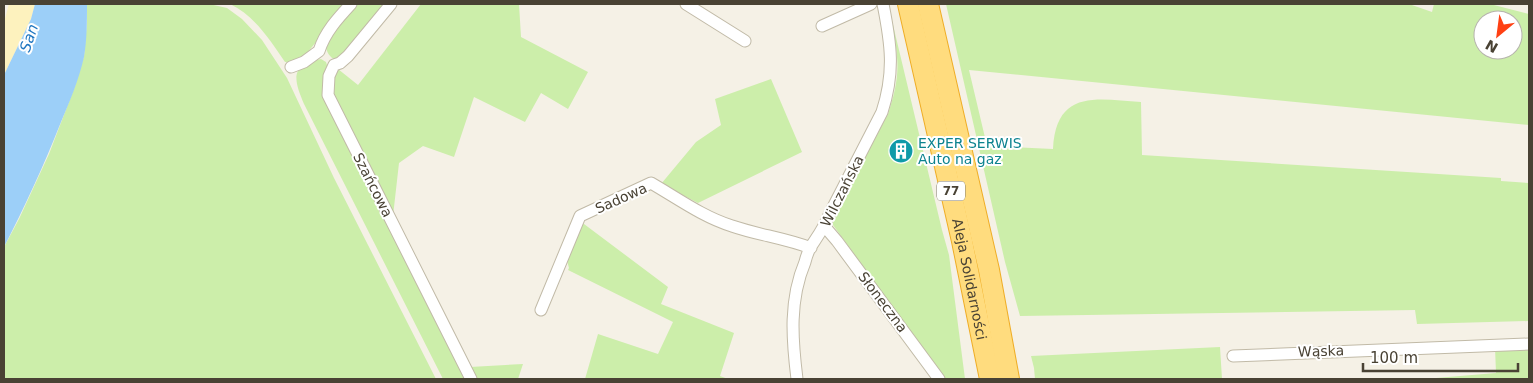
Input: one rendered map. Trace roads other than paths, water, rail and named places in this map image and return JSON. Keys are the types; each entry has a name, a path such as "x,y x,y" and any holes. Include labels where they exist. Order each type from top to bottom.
{"highway":[{"name":"Aleja Solidarności","path":"908,4 966,260 990,379"},
{"name":"Aleja Solidarności","path":"928,4 989,270 1009,379"}],"street":[{"path":"291,67 304,62 319,51 331,27 351,4"},
{"path":"319,51 334,65 340,63 391,4"},
{"path":"686,4 745,42"},
{"path":"822,26 871,4"},
{"name":"WiIczańska","path":"797,379 792,333 792,311 800,274 811,248 824,227 882,112 888,94 891,75 891,54 883,4"},
{"name":"Szańcowa","path":"334,65 330,76 328,95 471,379"},
{"name":"Sadowa","path":"541,310 580,216 650,183 708,216 732,226 792,241 811,248"},
{"name":"Słoneczna","path":"824,227 837,241 939,379"},
{"name":"Wąska","path":"1234,356 1529,344"}],"water":[{"name":"San","path":"35,4 87,4 85,51 77,82 55,138 4,247 4,75 31,19"}],"place":[{"name":"EXPER SERWIS Auto na gaz","path":"901,151"}]}
